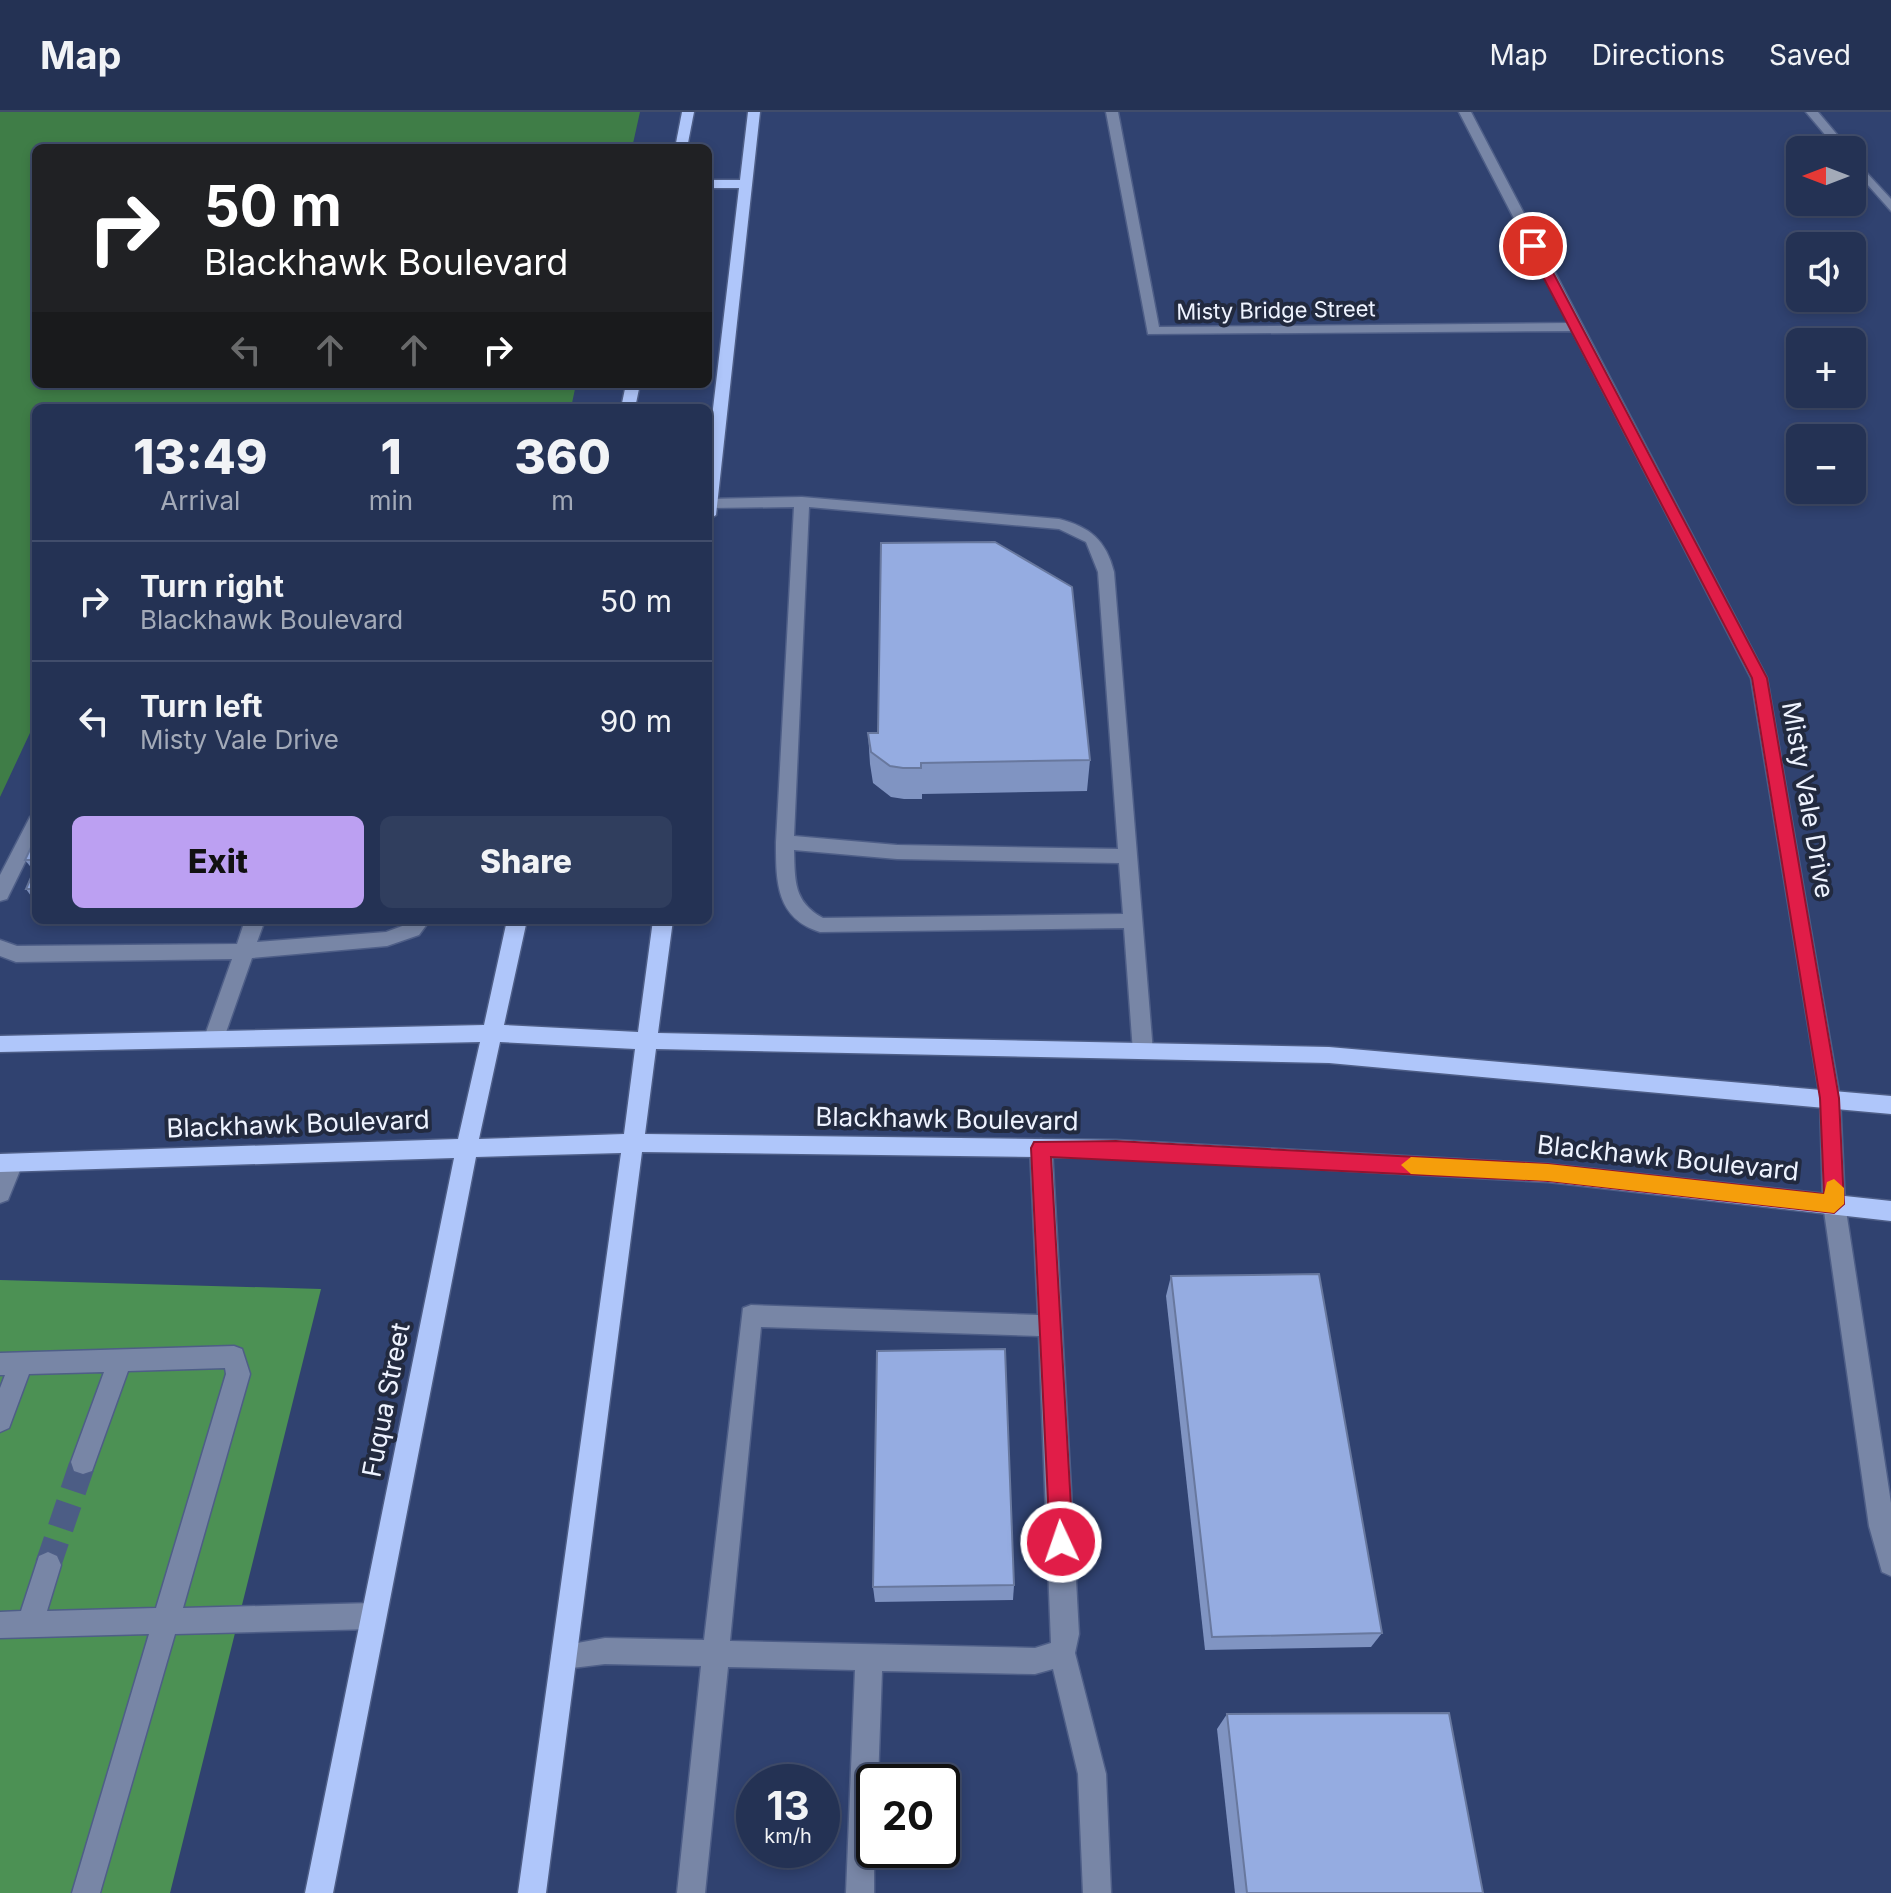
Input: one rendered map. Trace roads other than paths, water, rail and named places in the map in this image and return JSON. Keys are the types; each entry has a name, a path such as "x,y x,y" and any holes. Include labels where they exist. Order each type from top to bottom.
{"main road":[{"path":"682,144 688,112"},
{"path":"712,473 754,112"},
{"path":"712,184 746,184"},
{"name":"Fuqua Street","path":"319,1893 467,1146 516,924"},
{"path":"532,1893 663,924"},
{"path":"0,1044 492,1033 649,1041 1329,1055 1891,1105"},
{"name":"Blackhawk Boulevard","path":"6,1163 633,1143 1116,1149 1548,1173 1891,1211"}],"street":[{"name":"Misty Bridge Street","path":"1112,112 1153,331 1574,327"},
{"name":"Misty Vale Drive","path":"1465,112 1759,678 1830,1098 1834,1204 1882,1526 1891,1563"},
{"path":"1812,112 1832,136"},
{"path":"1866,177 1891,207"},
{"path":"712,507 802,502 1059,524 1090,535 1101,549 1106,572 1143,1052"},
{"path":"802,502 785,842 786,891 799,916 820,925 1133,921"},
{"path":"0,894 32,830"},
{"path":"785,842 897,852 1128,856"},
{"path":"214,1038 254,924"},
{"path":"0,948 16,954 244,951 387,939 412,930 417,924"},
{"path":"1041,1148 1066,1634 1062,1653 1092,1774 1097,1893"},
{"path":"0,1193 6,1163"},
{"path":"691,1893 751,1316 1049,1326"},
{"path":"0,1420 10,1364 234,1357 238,1374 86,1893"},
{"path":"83,1462 120,1360"},
{"path":"30,1625 48,1565"},
{"path":"0,1625 373,1616"},
{"path":"564,1656 605,1651 1035,1661 1062,1653"},
{"path":"860,1893 869,1657"}],"tunnel":[{"path":"48,1565 83,1462"}]}
